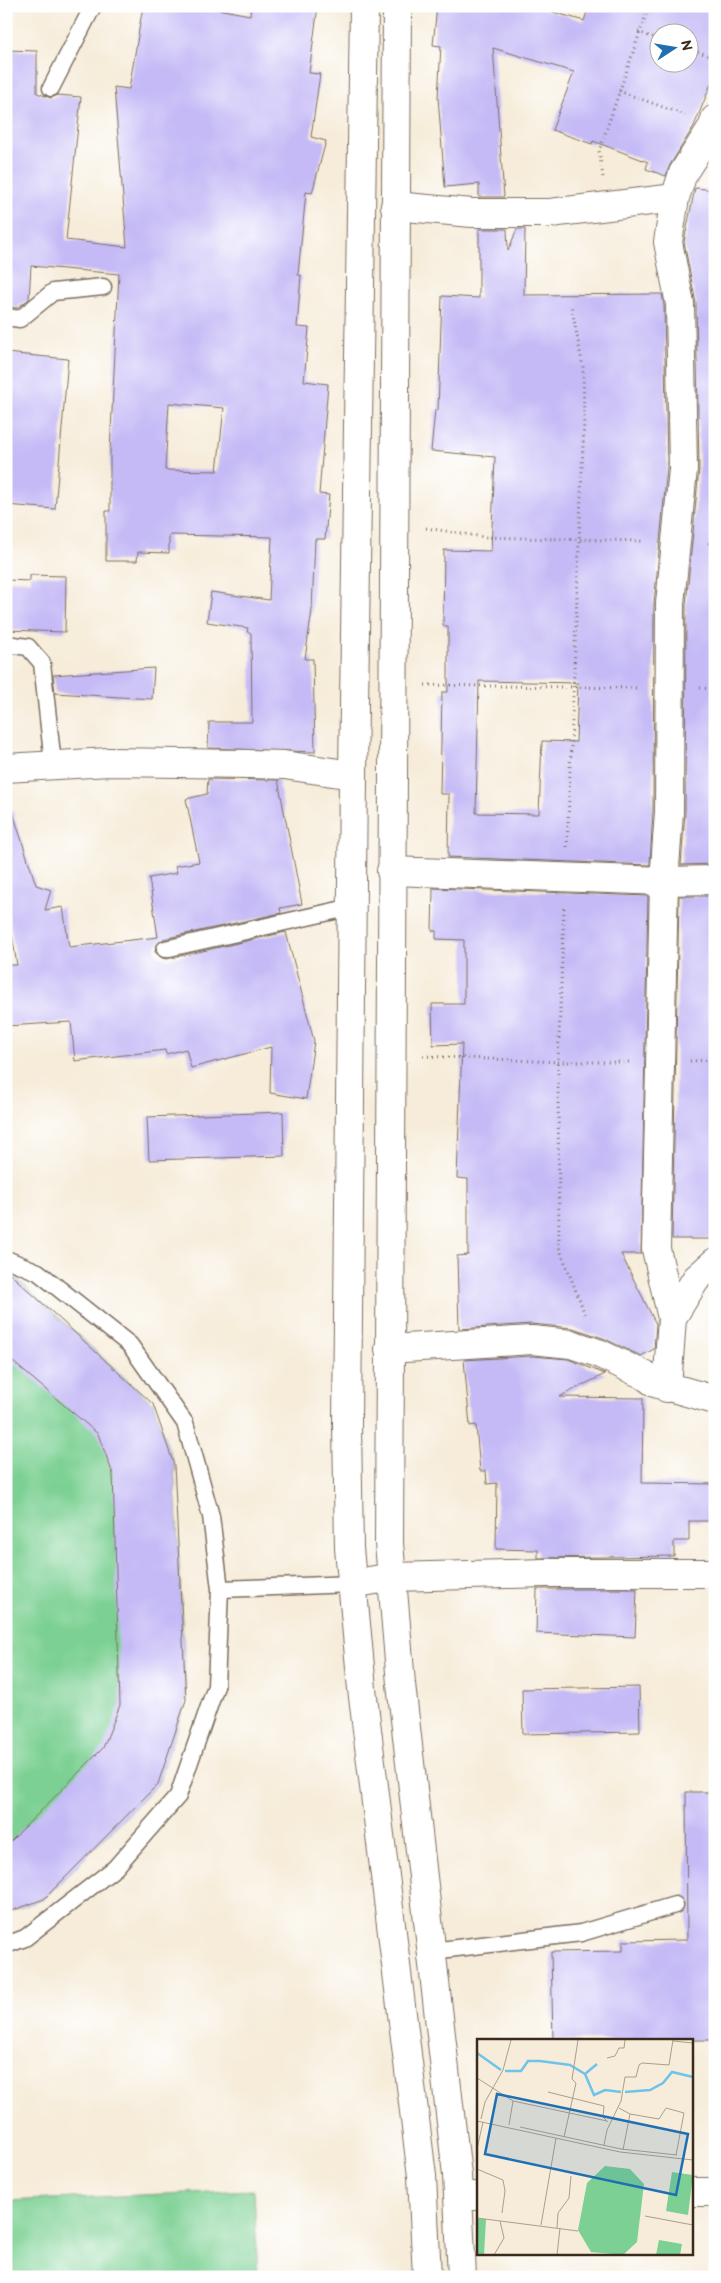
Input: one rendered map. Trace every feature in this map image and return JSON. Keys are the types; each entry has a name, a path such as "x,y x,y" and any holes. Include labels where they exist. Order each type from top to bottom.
{"main road":[{"path":"364,6 353,775 347,1426 349,1548 362,1689 422,2176 427,2277"},
{"path":"397,6 390,1054 389,1543 401,1684 432,1951 469,2196 462,2277"},
{"path":"667,1388 672,1318 656,1249 664,881 669,812 670,604 683,468 680,304 668,242 675,198 683,173 714,122"},
{"path":"395,206 472,213 550,213 675,198"},
{"path":"6,768 53,764 248,764 284,765 353,775"},
{"path":"391,871 664,881 715,880"},
{"path":"672,1318 696,1279 715,1262"},
{"path":"389,1349 532,1340 571,1344 598,1353 667,1388 715,1400"},
{"path":"352,1584 392,1578 546,1573 715,1573"},
{"path":"694,2192 715,2192"}],"lane":[{"path":"51,88 93,6"},
{"path":"6,316 20,319 53,292 103,287"},
{"path":"6,644 28,647 42,663 53,764"},
{"path":"165,948 352,907"},
{"path":"6,1259 38,1272 130,1345 184,1424 210,1516 220,1589 216,1686 178,1796 116,1868 25,1938 6,1945"},
{"path":"220,1589 352,1584"},
{"path":"432,1951 581,1933 675,1905"}],"path":[{"path":"608,206 598,150 638,32 649,6"},
{"path":"638,32 648,36"},
{"path":"698,51 715,57"},
{"path":"619,91 714,122"},
{"path":"571,304 583,367 584,420 558,1062 559,1247 598,1353"},
{"path":"393,523 484,537 676,541 715,544"},
{"path":"392,684 715,689"},
{"path":"390,1054 558,1062 715,1060"}],"green space":[{"path":"6,1269 153,1404 174,1465 186,1700 158,1784 44,1899 6,1913"},
{"path":"254,2190 258,2277 6,2277 6,2201"}],"building":[{"path":"143,6 201,6 250,15 251,6 318,6 309,73 320,74 311,137 326,141 312,193 306,192 298,275 301,275 297,327 309,328 304,381 328,384 319,494 329,495 325,539 315,539 312,610 305,659 313,659 315,752 208,748 209,722 252,722 251,633 247,632 248,628 207,622 211,592 269,600 272,537 169,535 169,553 138,552 137,561 106,561 106,511 110,511 110,451 119,274 31,266 29,299 17,308 6,307 6,50 37,51 37,93 51,98 58,95 81,97 66,240 127,247 114,87 129,89","holes":["169,403 224,408 217,471 165,470"]},
{"path":"437,6 533,6 584,21 589,6 715,6 715,74 694,126 670,165 666,176 646,169 648,162 593,141 592,144 552,130 574,72 493,48 504,197 479,197 479,184 445,187 438,97 441,46 433,45"},
{"path":"695,188 715,190 715,864 681,865 685,812 686,605 699,469 696,304 684,242"},
{"path":"479,229 507,229 508,251 517,229 525,229 524,295 662,294 664,306 667,468 654,604 653,811 650,865 448,857 449,794 440,794 442,692 448,692 448,626 443,626 444,550 491,551 495,457 431,451 435,410 438,411 442,296 479,298","holes":["479,681 578,683 576,742 542,741 539,814 476,813"]},
{"path":"6,353 68,359 55,509 6,505"},
{"path":"30,575 66,576 65,632 6,630 6,580 30,581"},
{"path":"154,668 152,699 55,693 53,675"},
{"path":"208,779 278,780 302,904 280,908 281,913 163,939 156,946 155,952 162,958 167,959 286,932 314,1041 306,1099 270,1093 271,1047 191,1068 186,1049 166,1054 165,1050 75,1061 71,1022 6,1026 6,965 17,965 6,899 6,811 12,810 36,885 51,890 45,910 63,907 69,947 158,937 149,878 177,873 175,866 199,862 186,799 207,794"},
{"path":"433,888 648,896 641,1254 621,1254 656,1324 654,1349 641,1356 603,1338 573,1328 531,1324 459,1329 457,1256 468,1255 468,1179 457,1178 462,1044 433,1045 432,1004 464,1004 464,940 436,939 436,931 432,931"},
{"path":"679,896 715,896 715,1239 672,1239"},
{"path":"283,1112 284,1156 149,1160 147,1117"},
{"path":"6,1270 153,1404 174,1465 186,1700 158,1784 44,1899 6,1913 6,1846 103,1748 120,1705 113,1474 98,1434 6,1356"},
{"path":"532,1356 568,1359 605,1374 559,1397 643,1398 642,1483 715,1484 715,1521 689,1521 689,1541 674,1541 674,1556 538,1558 538,1550 496,1549 497,1483 487,1484 486,1471 480,1471 476,1425 470,1426 464,1360"},
{"path":"537,1589 637,1589 635,1637 536,1633"},
{"path":"639,1687 640,1732 523,1734 522,1689"},
{"path":"686,1792 715,1792 715,2040 553,2039 551,1952 623,1951 623,1941 687,1940"}]}
